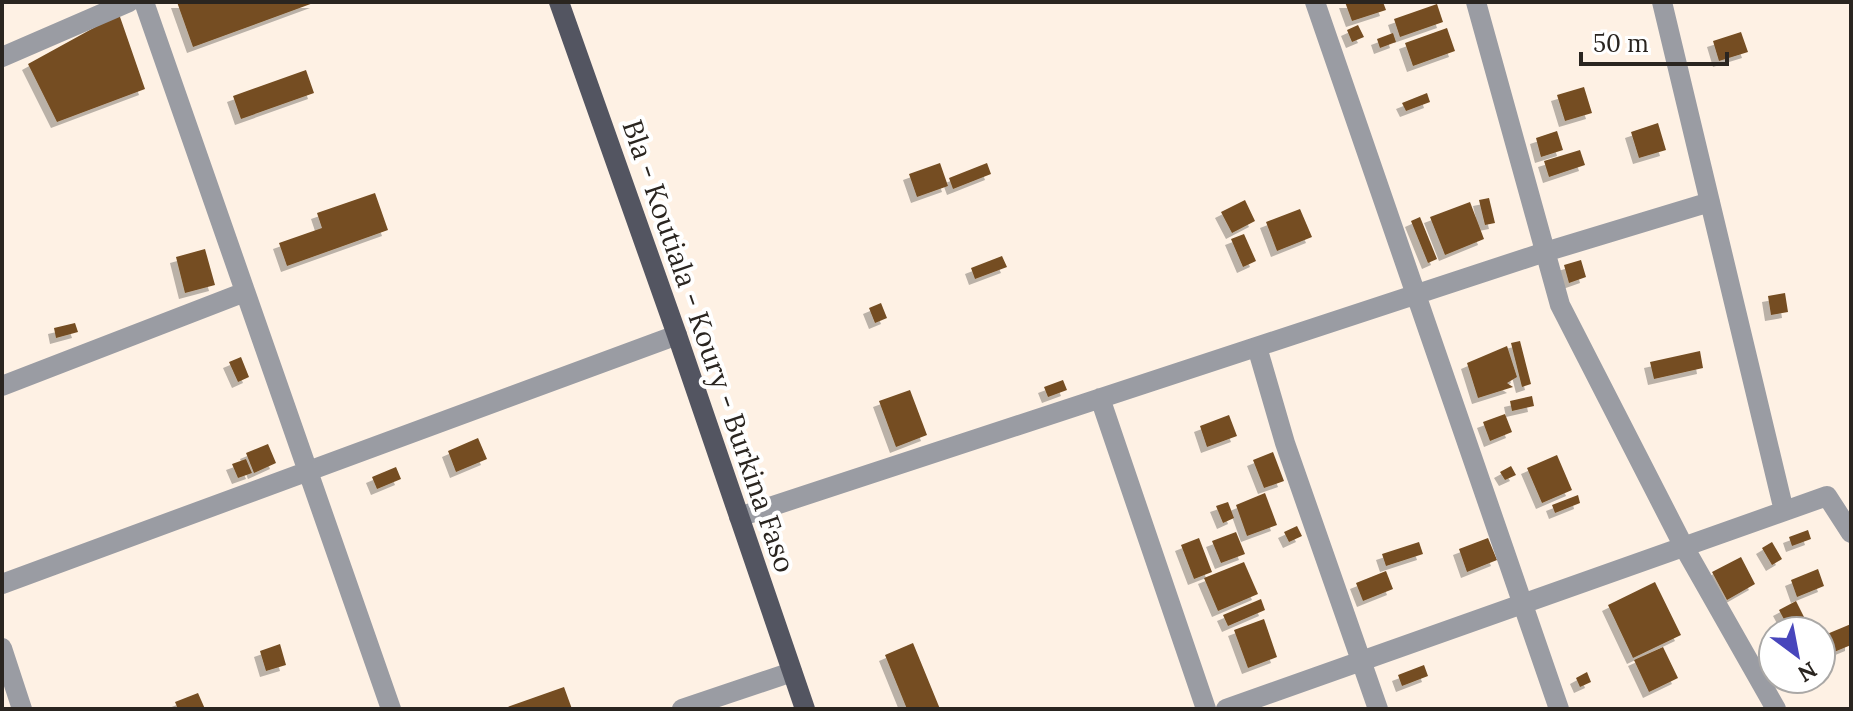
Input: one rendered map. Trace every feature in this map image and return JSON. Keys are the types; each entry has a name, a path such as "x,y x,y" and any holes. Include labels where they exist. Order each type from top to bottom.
{"main road":[{"name":"Bla - Koutiala - Koury - Burkina Faso","path":"559,2 805,709"}],"street":[{"path":"2,57 129,2"},
{"path":"144,2 391,709"},
{"path":"1315,2 1559,709"},
{"path":"1476,2 1560,305 1684,547 1776,709"},
{"path":"1662,2 1784,511"},
{"path":"739,517 1545,252 1710,202"},
{"path":"2,386 245,292"},
{"path":"2,584 677,335"},
{"path":"1257,347 1285,443 1378,709"},
{"path":"1100,398 1206,709"},
{"path":"1226,709 1827,496 1851,533"},
{"path":"2,648 22,709"},
{"path":"682,709 792,672"}],"building":[{"path":"177,2 316,2 193,47"},
{"path":"1345,2 1383,2 1386,10 1352,21"},
{"path":"1437,4 1443,22 1400,37 1394,19"},
{"path":"119,14 145,89 57,122 28,64"},
{"path":"1358,25 1364,37 1352,42 1347,30"},
{"path":"1447,28 1455,51 1413,66 1405,43"},
{"path":"1741,32 1748,52 1719,61 1713,41"},
{"path":"1393,33 1396,42 1380,48 1377,39"},
{"path":"306,70 314,93 241,119 233,96"},
{"path":"1584,87 1592,113 1565,121 1557,95"},
{"path":"1427,93 1430,102 1406,111 1402,103"},
{"path":"1658,123 1666,150 1639,158 1631,132"},
{"path":"1557,131 1563,150 1541,157 1536,138"},
{"path":"1580,150 1585,165 1549,177 1544,161"},
{"path":"940,163 948,186 917,197 909,174"},
{"path":"987,163 991,174 953,189 949,178"},
{"path":"375,193 388,230 287,266 279,243 322,228 317,213"},
{"path":"1489,198 1495,223 1485,225 1479,200"},
{"path":"1245,200 1255,221 1232,233 1221,212"},
{"path":"1470,202 1484,239 1445,255 1430,217"},
{"path":"1300,209 1312,237 1277,251 1266,222"},
{"path":"1420,217 1437,259 1428,263 1411,221"},
{"path":"1244,234 1256,261 1243,267 1231,239"},
{"path":"205,249 215,285 185,293 176,257"},
{"path":"1002,256 1007,267 975,279 971,268"},
{"path":"1581,260 1586,277 1569,283 1564,265"},
{"path":"1785,293 1788,312 1771,315 1768,296"},
{"path":"881,303 887,318 875,323 869,308"},
{"path":"75,323 78,332 56,338 54,328"},
{"path":"1520,341 1531,384 1522,387 1511,343"},
{"path":"1507,346 1517,377 1507,383 1513,387 1478,398 1467,363"},
{"path":"1700,351 1703,368 1654,379 1650,362"},
{"path":"241,357 249,377 238,382 229,362"},
{"path":"1063,380 1067,390 1048,397 1044,387"},
{"path":"910,390 927,435 896,447 879,401"},
{"path":"1532,396 1534,406 1512,411 1510,401"},
{"path":"1505,414 1512,432 1490,441 1483,422"},
{"path":"1229,415 1237,436 1207,447 1200,426"},
{"path":"478,438 487,459 456,472 448,451"},
{"path":"268,444 276,463 254,473 246,453"},
{"path":"1273,452 1284,481 1264,488 1253,460"},
{"path":"1557,455 1572,490 1542,503 1527,468"},
{"path":"246,459 252,473 238,478 232,464"},
{"path":"1511,466 1516,475 1505,480 1500,472"},
{"path":"396,467 401,479 377,489 372,477"},
{"path":"1265,493 1277,525 1247,536 1236,505"},
{"path":"1578,495 1580,503 1555,513 1552,505"},
{"path":"1228,502 1234,518 1223,523 1216,506"},
{"path":"1297,526 1302,536 1289,542 1284,532"},
{"path":"1808,530 1811,539 1792,546 1789,537"},
{"path":"1236,532 1245,554 1221,563 1212,541"},
{"path":"1199,538 1212,572 1194,579 1181,545"},
{"path":"1488,538 1497,560 1467,572 1459,549"},
{"path":"1419,542 1423,554 1386,566 1382,554"},
{"path":"1772,542 1782,559 1772,565 1762,548"},
{"path":"1741,557 1755,584 1727,600 1712,572"},
{"path":"1244,562 1258,594 1218,611 1204,578"},
{"path":"1818,569 1824,586 1797,597 1791,580"},
{"path":"1386,571 1393,589 1363,601 1356,583"},
{"path":"1655,582 1681,635 1633,658 1608,605"},
{"path":"1261,599 1265,610 1228,626 1223,615"},
{"path":"1796,601 1803,615 1782,615 1779,610"},
{"path":"1264,619 1277,657 1248,668 1234,630"},
{"path":"1851,624 1851,645 1837,651 1837,630"},
{"path":"913,643 940,709 907,709 885,655"},
{"path":"280,644 286,665 266,671 260,651"},
{"path":"1663,647 1678,678 1649,692 1634,660"},
{"path":"1424,665 1428,676 1402,686 1398,675"},
{"path":"1587,672 1591,682 1580,687 1576,678"},
{"path":"564,687 572,709 502,709"},
{"path":"198,693 205,709 178,709 175,702"}]}
